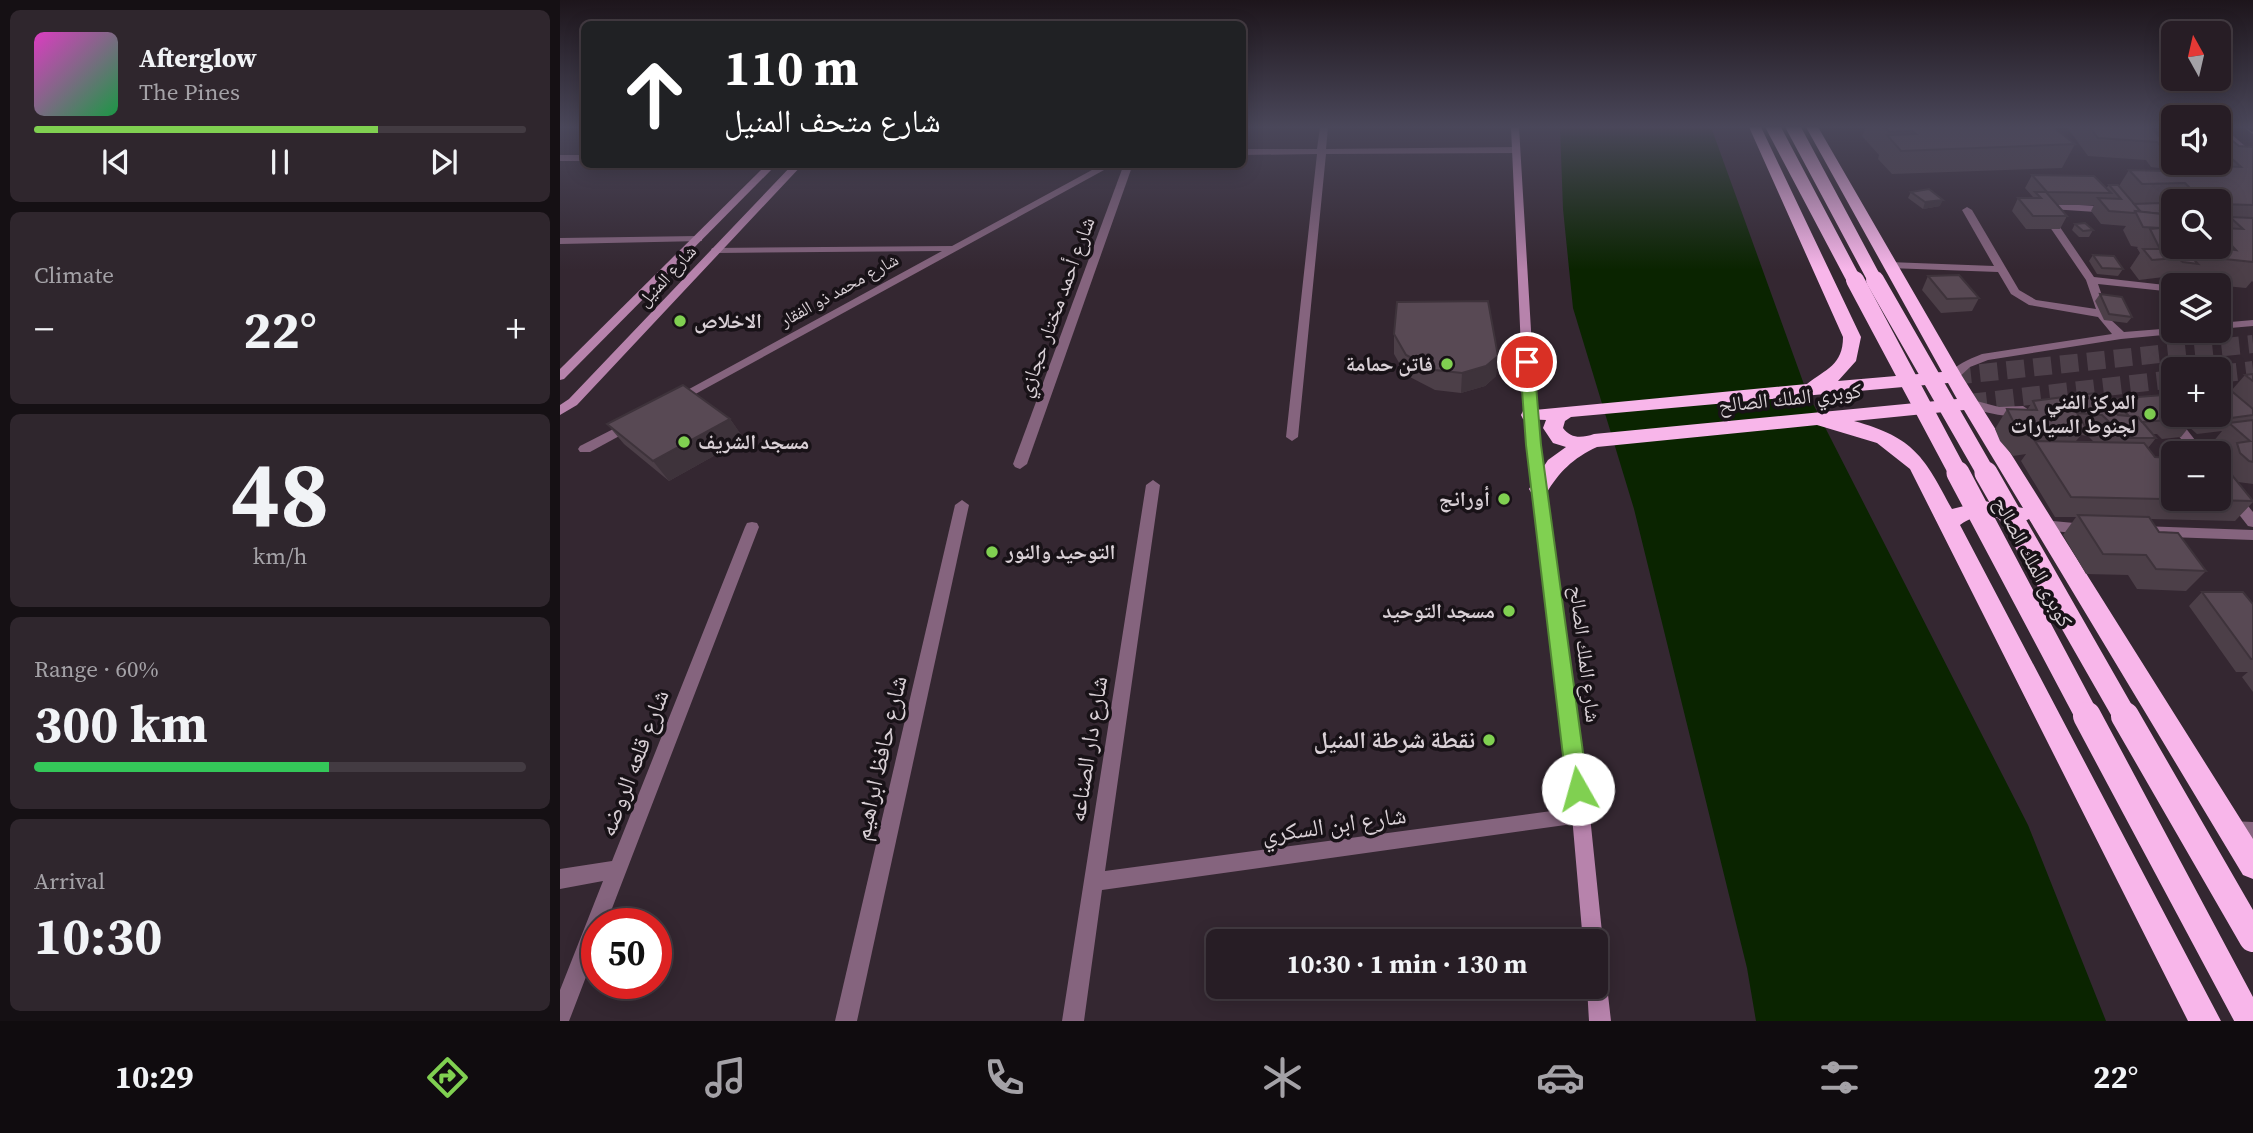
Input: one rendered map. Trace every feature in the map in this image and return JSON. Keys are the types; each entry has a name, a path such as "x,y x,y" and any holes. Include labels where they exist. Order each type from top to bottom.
{"highway":[{"path":"1777,175 1852,337 1851,352 1844,365 1826,382 1806,390"},
{"name":"كوبرى الملك الصالح","path":"1798,175 2250,1021"},
{"name":"كوبرى الملك الصالح","path":"1818,175 1850,236 2253,938"},
{"path":"1839,175 1901,287 2042,525 2242,830 2253,865"},
{"path":"1829,288 1901,287"},
{"name":"كوبري الملك الصالح","path":"1530,415 1953,376"},
{"name":"كوبري الملك الصالح","path":"1539,489 1546,473 1558,460 1584,445 1615,437 1969,403"},
{"path":"1568,411 1556,418 1553,428 1560,439 1584,445"},
{"path":"1813,418 1892,440 1918,465 2205,1021"},
{"path":"1949,522 1958,514 1987,508 2014,513 2042,525"}],"main road":[{"name":"شارع المنيل","path":"560,376 762,175"},
{"name":"شارع المنيل","path":"560,411 573,402 789,175"},
{"name":"شارع الملك الصالح","path":"1517,175 1530,415 1581,816 1592,929"},
{"path":"1598,999 1600,1021"}],"street":[{"name":"شارع محمد ذو الفقار","path":"667,404 1091,175"},
{"name":"شارع أحمد مختار حجازي","path":"1020,464 1125,175"},
{"path":"1292,437 1319,175"},
{"path":"2096,209 2051,206 2044,208 2091,280 2108,324 2121,336"},
{"path":"1967,210 2015,292 2025,300 2103,314"},
{"path":"560,241 698,239"},
{"path":"716,250 952,248"},
{"path":"1889,265 2002,269"},
{"path":"2091,280 2161,288"},
{"path":"2231,325 2253,323"},
{"path":"1953,376 1966,364 1986,357 2161,332"},
{"path":"1969,403 1998,411 2031,410"},
{"path":"585,449 644,417"},
{"path":"2178,427 2189,441"},
{"name":"شارع دار الصناعه","path":"1073,1021 1153,485"},
{"path":"2231,494 2253,522"},
{"name":"شارع حافظ ابراهيم","path":"846,1021 962,505"},
{"path":"2042,525 2104,529"},
{"name":"شارع قلعه الروضه","path":"560,1016 752,527"},
{"path":"2132,530 2253,535"},
{"name":"شارع ابن السكري","path":"1093,882 1581,816"},
{"path":"560,879 618,869"}],"shaded area":[{"path":"1562,175 1728,175 1806,390 2028,825 2106,1021 1756,1021 1747,968 1634,509 1573,308"}],"building":[{"path":"2032,175 2094,176 2111,193 2047,192"},
{"path":"2133,175 2253,175 2253,205 2231,204 2231,189 2191,189 2185,183 2142,184"},
{"path":"2109,185 2118,185 2141,212 2109,211 2098,198 2121,199"},
{"path":"1929,189 1943,200 1925,202 1911,192"},
{"path":"2035,192 2046,192 2067,216 2033,216 2018,198 2041,198"},
{"path":"2160,203 2161,214 2141,212 2134,204"},
{"path":"2135,211 2161,214 2161,259 2164,259 2152,260 2143,249 2160,249 2150,229 2160,228 2143,227"},
{"path":"2231,217 2253,218 2253,262 2224,259 2231,259 2231,249 2236,250 2231,245 2231,228 2243,229"},
{"path":"2085,223 2093,230 2083,231 2075,224"},
{"path":"2093,255 2114,256 2123,269 2102,268"},
{"path":"2178,259 2193,259 2198,264"},
{"path":"1959,275 1979,298 1947,299 1928,276"},
{"path":"2100,294 2122,297 2132,317 2109,314"},
{"name":"فاتن حمامة","path":"1488,301 1498,356 1486,366 1462,373 1435,370 1406,355 1394,334 1397,302"},
{"path":"683,385 730,419 653,461 607,424"},
{"path":"2231,391 2253,409 2253,415 2231,418"},
{"path":"2095,393 2118,415 2138,417 2156,438 2126,438 2102,415 2077,413 2086,428 2027,435 2013,421 2007,409 2037,410 2033,401"},
{"path":"2161,395 2161,421 2142,422 2138,417 2129,416 2112,399"},
{"path":"2253,420 2253,462 2240,453 2237,443 2250,441 2231,423"},
{"path":"2035,441 2144,443 2155,457 2161,457 2161,499 2071,497"},
{"path":"2231,474 2253,501 2231,501"},
{"path":"2078,515 2149,517 2159,532 2178,533 2206,571 2156,569 2146,555 2103,554"},
{"path":"2202,592 2243,592 2253,604 2253,659 2251,659"}],"tunnel":[{"path":"1953,376 2253,344"},
{"path":"2231,373 2253,370"},
{"path":"1969,403 2161,381"}],"place":[{"name":"الاخلاص","path":"680,321"},
{"name":"فاتن حمامة","path":"1447,364"},
{"name":"المركز الفني لجنوط السيارات","path":"2150,414"},
{"name":"مسجد الشريف","path":"684,442"},
{"name":"أورانج","path":"1504,499"},
{"name":"التوحيد والنور","path":"992,552"},
{"name":"مسجد التوحيد","path":"1509,611"},
{"name":"نقطة شرطة المنيل","path":"1489,740"}],"route":[{"path":"1527,362 1533,445 1578,789"}]}
